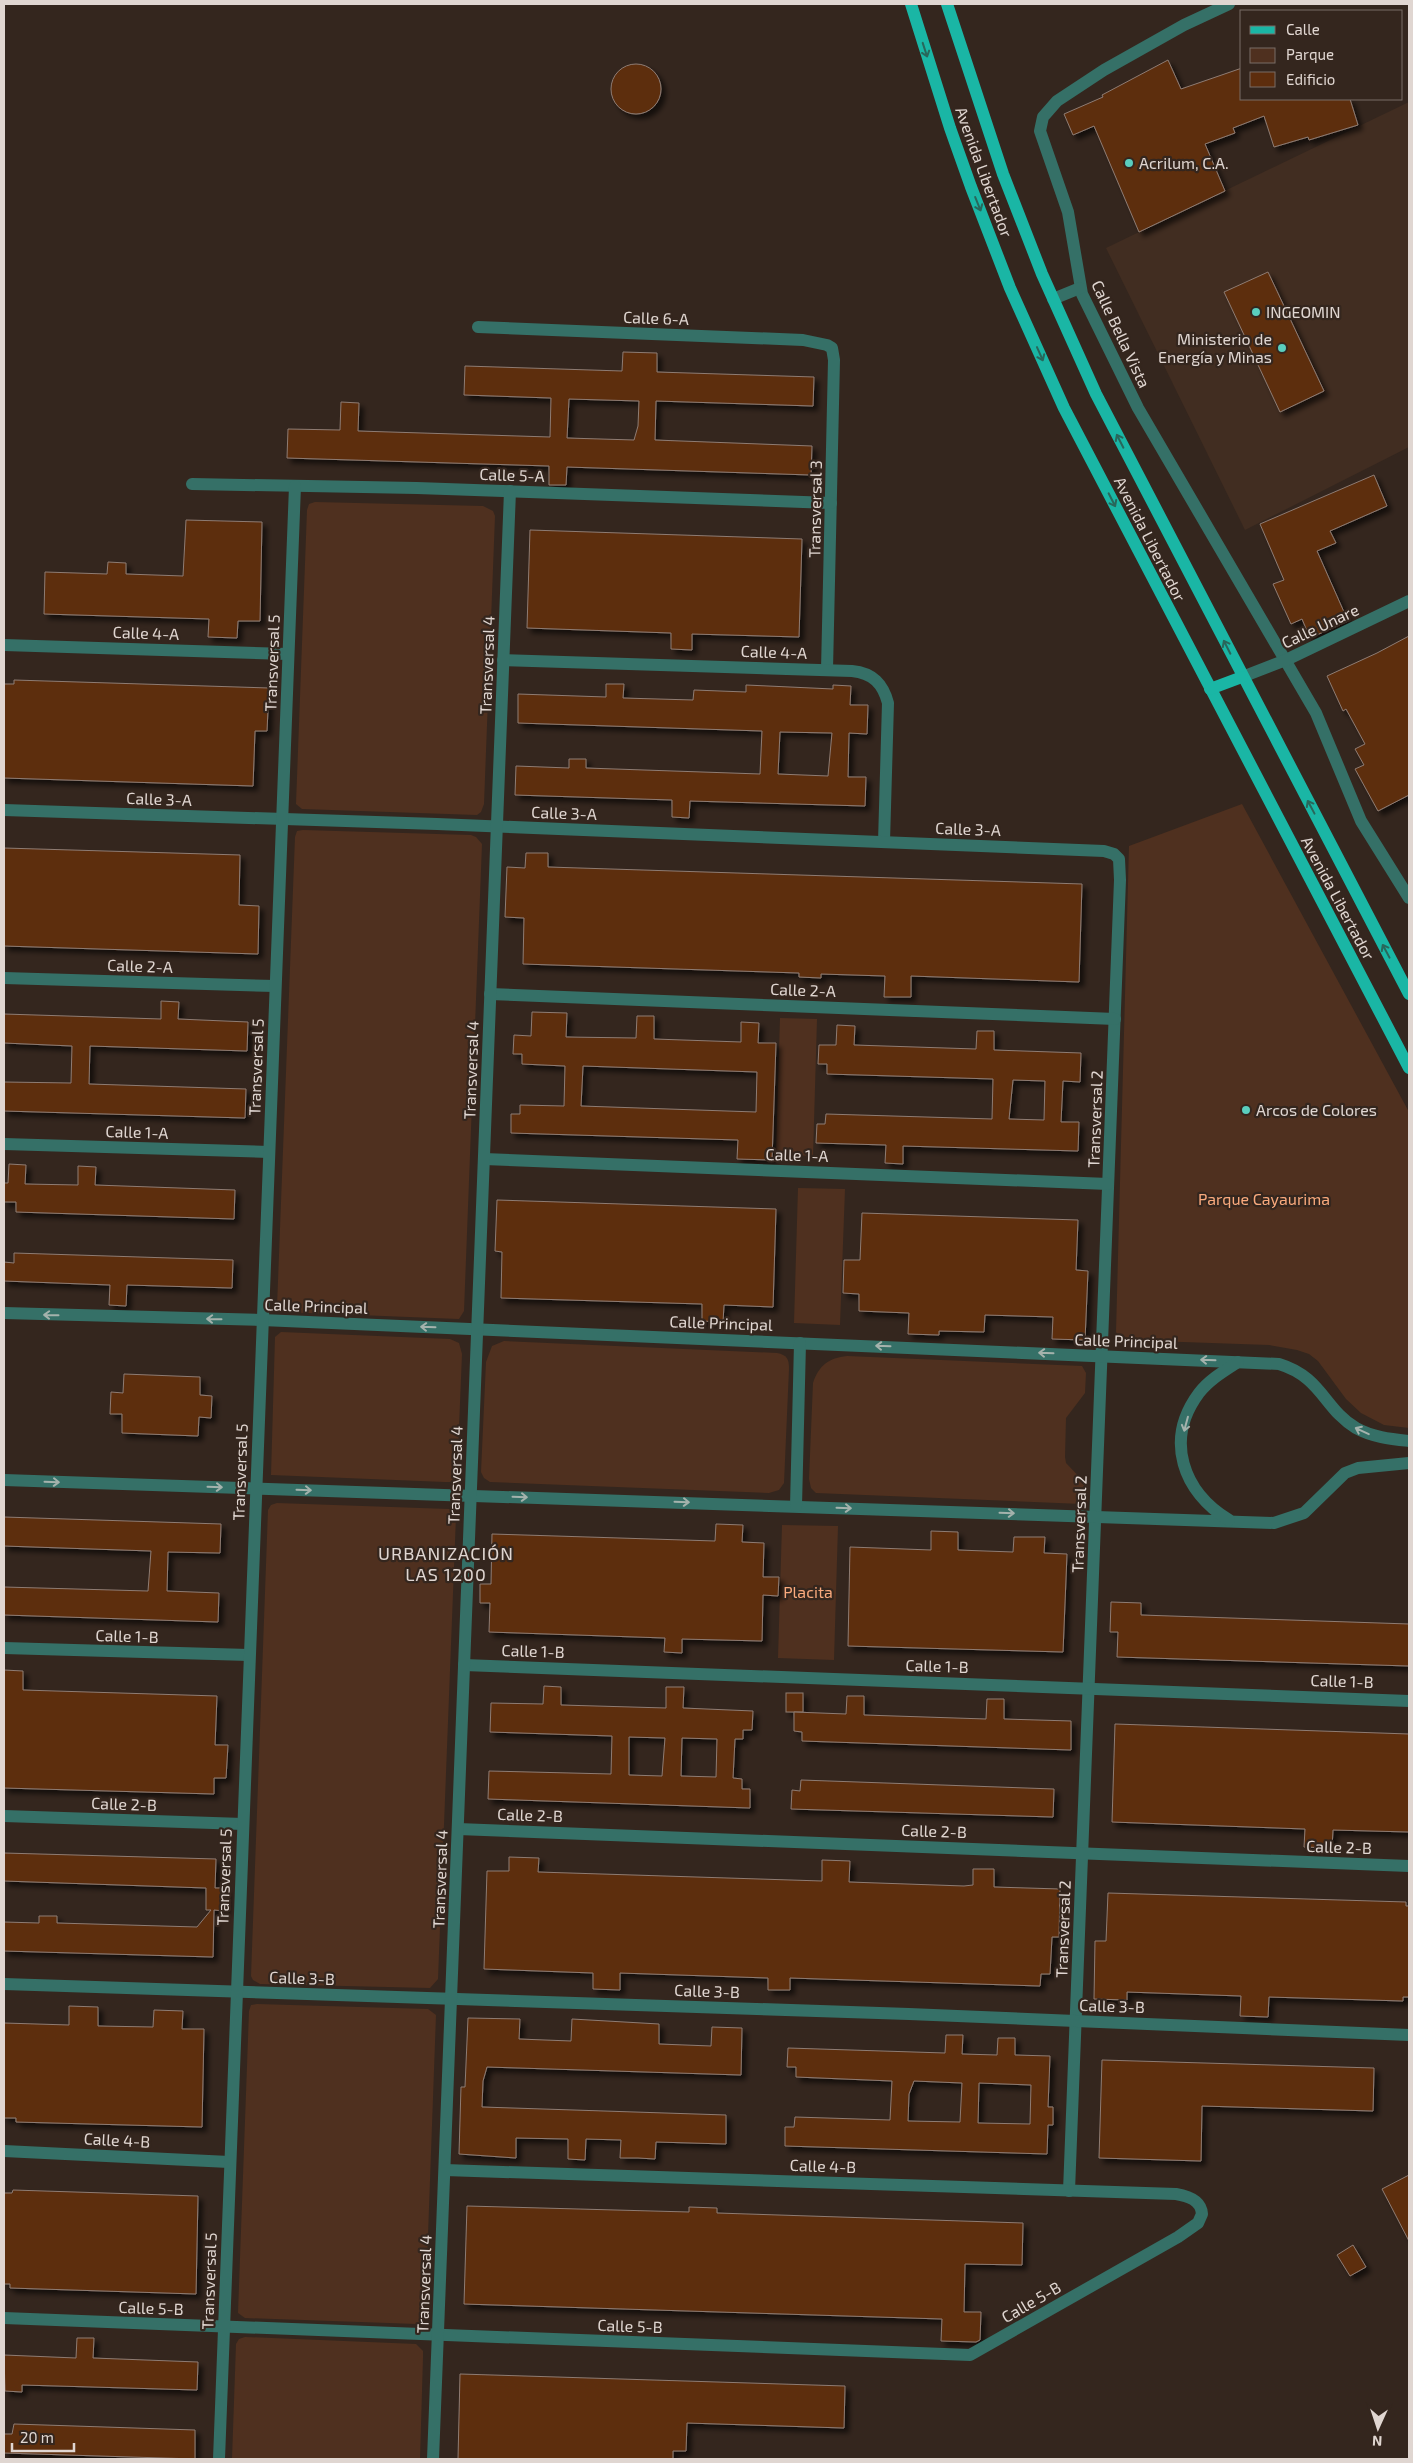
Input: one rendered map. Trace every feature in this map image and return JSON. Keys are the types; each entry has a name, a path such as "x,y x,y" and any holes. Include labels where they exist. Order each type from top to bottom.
{"main road":[{"name":"Avenida Libertador","path":"911,4 950,128 1010,288 1064,408 1409,1068"},
{"name":"Avenida Libertador","path":"947,4 997,158 1053,298 1096,394 1409,994"},
{"path":"1210,690 1242,677"}],"street":[{"name":"Calle Bella Vista","path":"1229,4 1184,25 1104,70 1057,101 1043,117 1040,131 1068,212 1080,288 1138,408 1286,660"},
{"path":"1053,298 1080,288"},
{"name":"Calle 6-A","path":"478,327 803,340 827,345 832,348"},
{"name":"Transversal 3","path":"827,670 834,360 832,348"},
{"name":"Calle 5-A","path":"192,484 510,491 831,502"},
{"name":"Transversal 5","path":"219,2459 295,486"},
{"name":"Transversal 4","path":"434,2459 510,491"},
{"name":"Calle Unare","path":"1242,677 1286,660 1409,601"},
{"name":"Calle 4-A","path":"4,645 288,654"},
{"name":"Calle 4-A","path":"504,660 827,670 860,672 869,675 882,686 888,714 884,842"},
{"path":"1286,660 1316,713 1361,821 1409,898"},
{"name":"Calle 3-A","path":"4,810 1104,851 1114,854 1119,859"},
{"name":"Transversal 2","path":"1069,2190 1115,1019 1120,880 1119,859"},
{"name":"Calle 2-A","path":"4,978 275,986"},
{"name":"Calle 2-A","path":"490,994 1115,1019"},
{"name":"Calle 1-A","path":"4,1144 269,1152"},
{"name":"Calle 1-A","path":"484,1159 1108,1184"},
{"name":"Calle Principal","path":"4,1313 262,1320 1279,1364 1295,1369 1304,1375 1343,1418 1356,1428 1374,1436 1409,1441"},
{"path":"796,1506 800,1343"},
{"path":"1231,1521 1213,1510 1189,1480 1182,1460 1182,1440 1191,1406 1199,1392 1216,1376 1238,1362"},
{"path":"4,1480 1274,1522 1291,1519 1304,1513 1345,1474 1358,1468 1373,1465 1409,1463"},
{"name":"Calle 1-B","path":"4,1648 249,1656"},
{"name":"Calle 1-B","path":"464,1665 1409,1701"},
{"name":"Calle 2-B","path":"4,1816 242,1824"},
{"name":"Calle 2-B","path":"458,1829 1409,1866"},
{"name":"Calle 3-B","path":"4,1984 1076,2021 1409,2035"},
{"name":"Calle 4-B","path":"4,2151 229,2162"},
{"name":"Calle 4-B","path":"444,2170 1176,2194 1185,2196 1198,2203"},
{"name":"Calle 5-B","path":"4,2318 970,2355 1178,2238 1200,2219 1202,2209 1198,2203"}],"shaded area":[{"name":"Ministerio de Energía y Minas","path":"1409,102 1409,447 1245,530 1106,248"}],"green space":[{"path":"315,502 483,506 493,511 495,516 484,804 481,812 477,815 302,809 296,804 307,510 309,504"},
{"name":"Parque Cayaurima","path":"1242,804 1409,1112 1409,1428 1384,1425 1361,1413 1346,1399 1318,1361 1309,1354 1297,1350 1269,1345 1125,1340 1120,1338 1116,1332 1129,846"},
{"path":"297,831 471,835 476,837 482,844 464,1311 459,1319 283,1312 277,1307 295,837"},
{"path":"780,1018 817,1019 813,1156 776,1154"},
{"path":"798,1188 845,1189 840,1325 794,1323"},
{"path":"281,1332 450,1339 459,1343 462,1354 457,1476 450,1482 445,1482 271,1475 275,1337"},
{"path":"504,1341 777,1353 785,1356 788,1360 789,1369 784,1483 779,1490 769,1493 490,1482 484,1478 481,1472 486,1362 492,1346"},
{"path":"847,1356 1082,1366 1086,1373 1085,1393 1066,1418 1065,1457 1066,1463 1088,1486 1088,1501 1082,1504 816,1493 811,1488 809,1479 813,1383 818,1371 822,1367 830,1361"},
{"path":"277,1503 449,1509 454,1511 456,1516 438,1979 430,1988 260,1984 253,1980 251,1976 268,1510 271,1505"},
{"name":"Placita","path":"782,1525 838,1526 834,1660 778,1658"},
{"path":"251,2005 428,2009 436,2015 425,2318 422,2323 245,2318 238,2313 249,2011"},
{"path":"245,2337 416,2344 423,2351 420,2459 232,2459 236,2344 239,2339"}],"building":[{"path":"1168,60 1181,89 1240,69 1240,100 1350,100 1358,125 1309,140 1308,137 1274,147 1264,116 1233,128 1235,133 1205,144 1225,191 1139,232 1094,126 1073,135 1064,114 1103,97 1102,95"},
{"path":"636,64 654,71 661,89 654,107 636,114 618,107 611,89 618,71"},
{"path":"1268,272 1324,391 1280,412 1224,292"},
{"path":"623,352 657,353 657,372 814,377 813,406 656,401 655,440 812,446 811,475 567,467 566,485 549,485 549,466 287,458 288,429 340,430 341,402 359,403 358,431 550,437 551,398 464,395 465,366 622,371","holes":["569,399 639,401 638,426 634,440 567,438"]},
{"path":"1374,475 1387,506 1330,531 1336,543 1317,551 1348,621 1310,638 1302,619 1291,624 1273,584 1284,580 1260,524"},
{"path":"186,520 262,522 260,621 238,621 237,638 208,637 209,619 44,614 45,572 107,574 108,562 126,563 126,574 183,576"},
{"path":"530,530 802,539 799,637 692,634 692,650 671,649 671,633 527,628"},
{"path":"1409,636 1409,795 1378,811 1355,769 1364,765 1355,749 1365,744 1346,709 1343,711 1327,676"},
{"path":"14,680 269,688 267,731 255,731 253,786 4,778 4,684 14,684"},
{"path":"606,684 624,684 623,698 693,700 694,690 746,692 746,685 833,689 833,685 851,686 850,705 868,705 867,734 849,733 848,777 866,777 865,806 690,801 689,818 672,817 672,800 515,795 516,766 569,768 569,759 586,759 586,768 760,774 762,731 518,723 518,694 606,697","holes":["780,732 832,733 828,776 778,774"]},
{"path":"4,848 240,855 239,905 259,906 258,954 4,946"},
{"path":"526,853 548,853 548,867 1082,884 1079,982 911,976 911,997 884,997 885,976 821,974 821,978 799,977 799,973 523,964 524,918 505,917 507,867 525,868"},
{"path":"161,1001 179,1002 178,1019 248,1022 247,1051 90,1046 89,1084 246,1089 245,1118 4,1111 4,1082 71,1083 72,1046 4,1043 4,1014 161,1019"},
{"path":"532,1012 567,1013 566,1037 636,1038 637,1016 654,1016 654,1039 741,1042 741,1022 759,1023 758,1043 776,1043 772,1160 737,1159 738,1140 511,1133 511,1114 520,1114 520,1105 564,1106 565,1066 522,1064 522,1054 513,1054 514,1035 531,1036","holes":["583,1066 757,1072 756,1112 581,1106"]},
{"path":"837,1025 855,1026 854,1045 976,1049 977,1031 994,1031 994,1050 1081,1053 1080,1082 1063,1081 1061,1122 1079,1122 1078,1151 903,1146 903,1164 885,1163 886,1145 816,1143 817,1124 825,1124 826,1114 992,1119 993,1079 827,1074 827,1064 818,1064 819,1045 836,1045","holes":["1013,1080 1045,1081 1044,1120 1009,1119"]},
{"path":"9,1164 26,1165 25,1184 78,1185 78,1166 96,1167 95,1185 235,1190 234,1219 16,1212 16,1202 4,1202 4,1183 8,1183"},
{"path":"497,1200 776,1209 773,1307 724,1305 723,1322 702,1321 702,1304 501,1298 502,1252 495,1251"},
{"path":"862,1213 1078,1220 1076,1270 1088,1271 1085,1340 1052,1339 1053,1317 985,1315 984,1332 939,1331 939,1335 908,1334 909,1313 859,1311 859,1294 843,1293 844,1260 860,1260"},
{"path":"14,1253 233,1260 232,1288 127,1285 126,1306 109,1305 110,1285 4,1281 4,1262 14,1263"},
{"path":"124,1374 200,1377 200,1395 212,1396 211,1418 199,1417 198,1436 122,1433 122,1414 110,1414 111,1392 123,1393"},
{"path":"4,1517 221,1524 220,1553 168,1552 167,1591 219,1593 218,1622 4,1615 4,1587 148,1591 151,1551 4,1546"},
{"path":"716,1524 743,1525 742,1542 764,1543 763,1577 779,1577 778,1596 763,1595 762,1641 682,1639 682,1653 664,1652 665,1638 489,1632 490,1603 480,1603 480,1584 491,1584 492,1534 715,1541"},
{"path":"931,1531 958,1532 958,1550 1013,1552 1014,1537 1045,1537 1044,1553 1067,1554 1063,1652 848,1646 850,1547 931,1550"},
{"path":"1111,1602 1141,1603 1141,1615 1409,1624 1409,1666 1117,1657 1118,1632 1110,1632"},
{"path":"4,1670 23,1671 23,1690 217,1696 215,1745 228,1745 226,1778 214,1778 214,1794 4,1788"},
{"path":"544,1686 561,1687 561,1705 666,1708 666,1687 684,1687 683,1708 753,1711 752,1730 743,1730 743,1739 735,1739 733,1778 742,1779 742,1789 750,1789 750,1808 488,1799 489,1771 611,1774 612,1736 490,1732 491,1703 543,1704","holes":["629,1737 665,1738 662,1776 629,1775","682,1738 717,1739 716,1777 681,1776"]},
{"path":"786,1693 803,1693 803,1712 786,1712"},
{"path":"847,1696 864,1696 864,1715 986,1719 987,1699 1004,1699 1004,1719 1071,1721 1071,1750 802,1741 802,1732 794,1731 794,1712 846,1714"},
{"path":"1115,1724 1409,1734 1409,1832 1333,1830 1332,1848 1304,1847 1305,1829 1112,1822"},
{"path":"801,1780 1054,1789 1053,1817 791,1809 792,1790 800,1791"},
{"path":"4,1853 216,1859 215,1888 226,1888 225,1911 214,1910 213,1957 4,1951 4,1922 39,1923 39,1916 57,1916 57,1923 197,1927 211,1910 206,1910 206,1888 4,1881"},
{"path":"509,1857 539,1858 538,1872 822,1881 822,1860 850,1861 849,1882 964,1886 973,1885 973,1869 994,1869 994,1887 1060,1889 1059,1937 1052,1937 1050,1974 1041,1974 1040,1986 790,1978 790,1990 768,1990 768,1978 620,1973 620,1990 593,1989 593,1973 484,1969 487,1871 509,1871"},
{"path":"1108,1893 1406,1902 1406,1906 1409,1906 1409,1997 1403,1997 1403,2001 1269,1997 1268,2017 1240,2016 1241,1996 1127,1992 1127,2000 1094,1999 1095,1941 1106,1941"},
{"path":"69,2006 98,2007 98,2026 153,2027 154,2010 183,2011 182,2029 204,2029 202,2127 16,2122 16,2118 4,2118 4,2023 69,2025"},
{"path":"468,2018 520,2019 519,2039 571,2041 572,2019 659,2024 659,2044 711,2046 712,2027 742,2028 741,2075 487,2067 483,2081 482,2107 726,2115 726,2144 656,2142 655,2159 620,2158 621,2140 586,2139 585,2160 568,2159 568,2139 516,2138 516,2158 459,2154 461,2087 465,2087"},
{"path":"946,2035 963,2035 962,2054 997,2055 998,2038 1015,2038 1015,2055 1050,2056 1048,2107 1053,2107 1053,2125 1048,2125 1047,2154 785,2146 785,2127 794,2127 795,2117 890,2120 892,2081 796,2077 796,2067 787,2067 788,2048 945,2053","holes":["914,2081 962,2083 960,2122 908,2121 909,2094","979,2083 1031,2085 1030,2124 978,2123"]},
{"path":"1102,2060 1374,2068 1373,2111 1202,2106 1201,2161 1099,2158"},
{"path":"1409,2175 1409,2241 1382,2189"},
{"path":"13,2190 198,2196 196,2294 10,2288 10,2284 4,2284 4,2193 12,2193"},
{"path":"467,2206 689,2212 689,2207 717,2208 717,2213 1023,2223 1022,2265 965,2264 964,2312 981,2312 980,2340 976,2342 941,2341 942,2319 464,2304"},
{"path":"1353,2245 1366,2267 1350,2276 1337,2255"},
{"path":"77,2338 94,2338 93,2358 198,2362 197,2390 22,2385 22,2392 5,2391 4,2355 76,2358"},
{"path":"460,2374 845,2386 844,2428 687,2423 686,2451 673,2451 673,2459 458,2459"},
{"path":"14,2424 195,2430 195,2459 4,2453 4,2434 12,2434"}],"place":[{"name":"Acrilum, C.A.","path":"1129,163"},
{"name":"INGEOMIN","path":"1256,312"},
{"name":"Ministerio de Energía y Minas","path":"1282,348"},
{"name":"Arcos de Colores","path":"1246,1110"}],"district":[{"name":"URBANIZACIÓN LAS 1200","path":"446,1564"}]}
